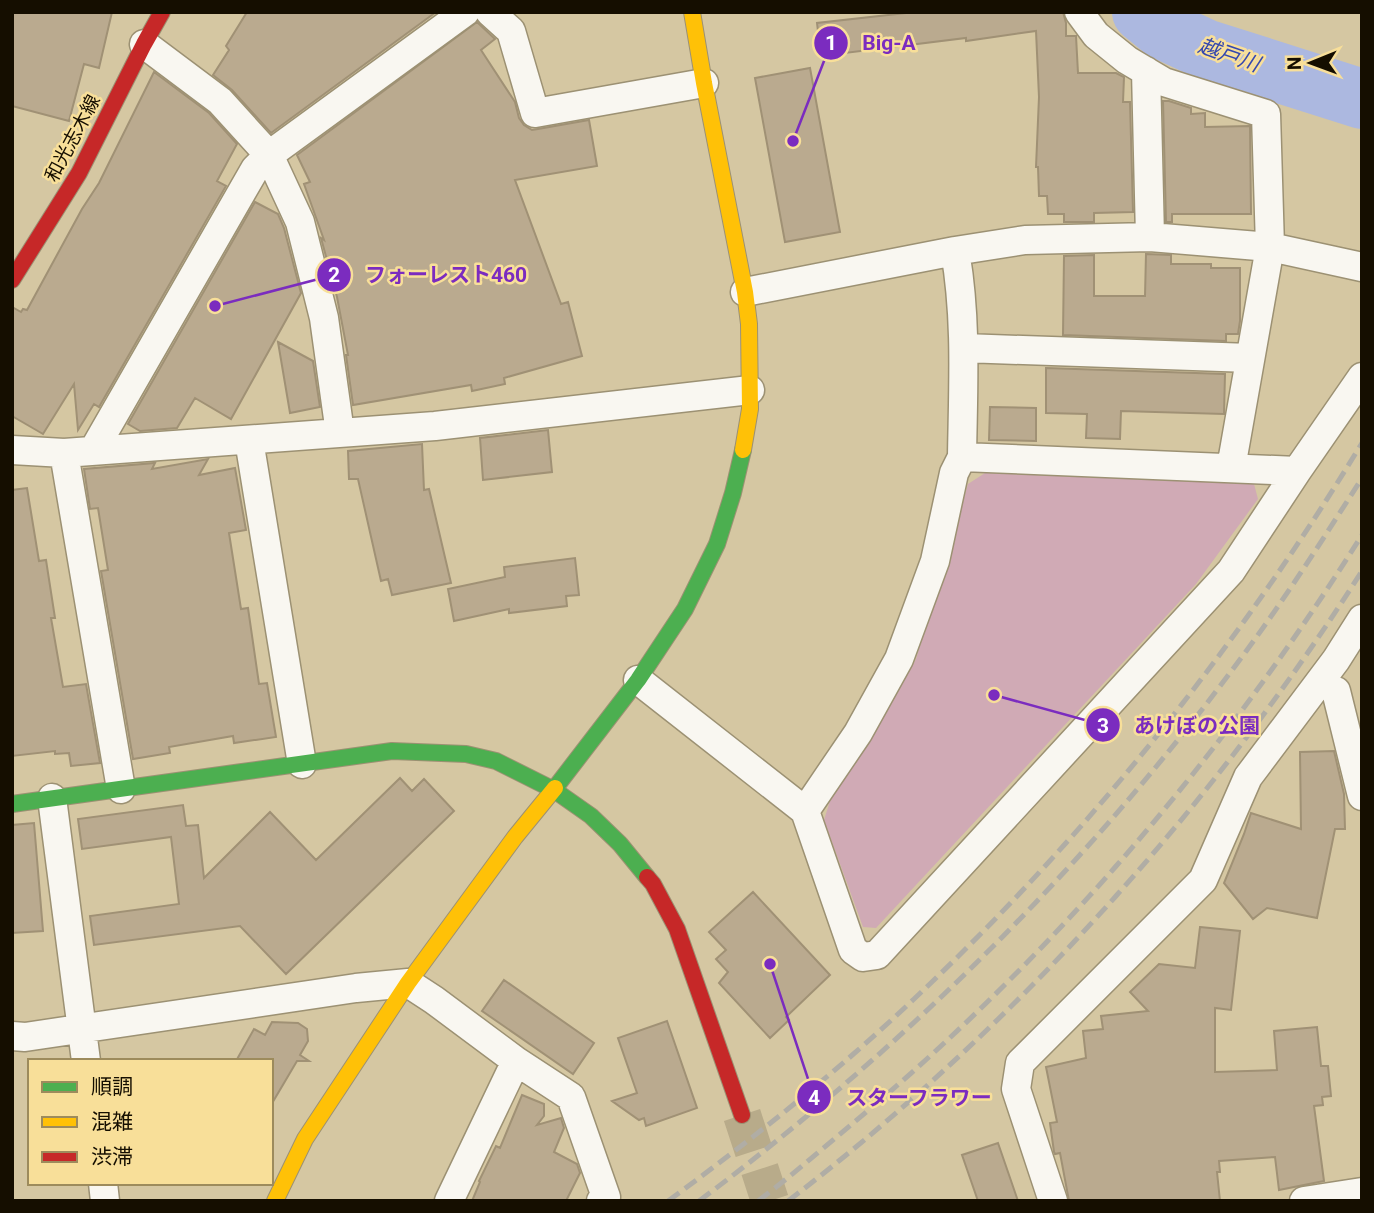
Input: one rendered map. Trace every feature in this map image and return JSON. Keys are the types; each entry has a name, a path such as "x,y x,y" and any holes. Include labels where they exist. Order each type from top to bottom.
{"street":[{"name":"和光志木線","path":"12,280 79,173 162,12"},
{"path":"93,451 255,169 269,155 465,12"},
{"path":"490,12 511,31 535,113 704,82"},
{"path":"275,1201 305,1139 408,983 515,837 638,680 685,609 716,544 733,493 750,410 749,324 692,13 703,12"},
{"path":"1079,12 1096,35 1127,60 1164,82 1266,114 1270,247 1231,468"},
{"path":"144,44 220,101 269,155 300,222 324,318 340,433"},
{"path":"1146,71 1150,237"},
{"path":"745,292 1025,240 1150,237 1270,247 1362,267"},
{"path":"805,811 858,733 899,659 935,561 954,473 962,457 964,348 961,284 955,251"},
{"path":"964,348 1250,358"},
{"path":"638,680 805,811 853,950 863,957 877,955 1231,570 1362,377"},
{"path":"12,450 64,453 435,426 750,390"},
{"path":"249,440 302,764"},
{"path":"64,453 121,789"},
{"path":"962,457 1297,471"},
{"path":"1362,619 1336,660 1339,687 1362,796"},
{"path":"1053,1201 1016,1089 1020,1063 1203,880 1248,777 1339,687"},
{"path":"12,804 392,751 466,754 496,761 554,790 591,816 620,844 653,884 677,929 742,1115"},
{"path":"52,798 86,1059"},
{"path":"12,1035 25,1037 356,988 408,983 571,1097 606,1197 601,1201"},
{"path":"449,1201 516,1061"},
{"path":"1304,1201 1362,1192"}],"shaded area":[{"path":"985,473 1254,484 1258,499 1196,584 876,928 863,927 824,820 830,801 875,732 916,659 968,484"}],"building":[{"path":"12,12 112,12 99,68 84,64 69,121 12,106"},
{"path":"247,12 436,12 271,133 232,90 213,75 229,50 226,46"},
{"path":"915,12 1063,12 1066,36 1076,36 1078,73 1116,73 1124,77 1123,102 1130,102 1133,212 1094,213 1094,222 1064,222 1064,214 1048,214 1047,196 1039,196 1036,167 1039,97 1036,31 821,56 817,23"},
{"path":"477,22 495,39 481,50 515,102 519,118 524,125 532,130 589,120 597,166 515,180 561,304 568,302 582,356 504,378 505,384 472,391 471,385 353,405 348,355 337,297 321,238 324,240 304,184 310,182 297,155"},
{"path":"810,68 840,232 785,242 755,78"},
{"path":"154,72 209,113 237,144 217,181 226,186 99,407 94,404 78,430 74,384 43,434 12,416 12,307 21,312 23,309 27,310 99,183"},
{"path":"1163,101 1191,108 1191,114 1205,113 1205,127 1250,126 1251,214 1172,214 1172,222 1166,222"},
{"path":"255,202 278,214 301,293 231,419 195,398 177,428 140,431 128,424"},
{"path":"1146,254 1171,255 1171,264 1211,264 1211,268 1240,268 1238,334 1226,334 1226,341 1063,335 1064,256 1094,255 1094,296 1145,296"},
{"path":"278,342 313,361 320,407 290,413"},
{"path":"1046,368 1225,374 1224,414 1121,411 1120,439 1086,438 1087,414 1046,413"},
{"path":"990,407 1036,408 1036,441 989,440"},
{"path":"548,430 552,472 483,480 480,438"},
{"path":"422,444 424,490 429,489 451,583 392,595 388,579 381,581 358,479 349,479 348,451"},
{"path":"208,459 199,475 235,468 246,530 229,533 241,609 248,608 259,684 267,683 276,737 234,743 233,736 169,747 170,753 133,759 101,571 108,570 98,508 90,509 84,469 155,463 152,469"},
{"path":"27,488 39,561 46,560 55,618 51,618 63,687 86,684 100,763 71,766 69,753 55,754 55,751 12,756 12,490"},
{"path":"575,558 579,595 566,596 567,606 509,613 509,609 454,621 448,589 505,577 504,567"},
{"path":"1334,751 1344,794 1345,829 1335,829 1317,918 1267,908 1253,919 1224,883 1251,813 1301,829 1300,752"},
{"path":"400,778 412,791 424,779 454,811 286,974 240,926 94,945 90,916 179,904 171,837 82,849 78,819 183,805 186,826 198,825 204,878 270,812 316,860"},
{"path":"34,823 43,931 12,933 12,825"},
{"path":"753,892 830,975 786,1017 789,1020 770,1038 719,983 728,972 716,959 726,950 709,932"},
{"path":"1200,927 1240,931 1231,1010 1215,1008 1215,1072 1277,1070 1274,1031 1317,1027 1321,1066 1328,1066 1331,1096 1322,1097 1323,1105 1314,1106 1324,1181 1279,1190 1275,1157 1219,1161 1220,1172 1217,1172 1220,1201 1069,1201 1060,1153 1054,1152 1050,1123 1057,1122 1046,1067 1086,1058 1083,1031 1103,1029 1101,1016 1148,1011 1130,992 1159,964 1195,968"},
{"path":"504,980 594,1043 573,1074 482,1011"},
{"path":"667,1021 697,1108 646,1126 644,1118 639,1120 612,1101 637,1093 618,1038"},
{"path":"272,1022 298,1023 307,1029 308,1041 300,1055 309,1061 297,1061 273,1102 273,1059 237,1059 254,1029 265,1035"},
{"path":"522,1095 544,1104 544,1116 537,1125 561,1118 564,1128 554,1152 577,1164 580,1173 566,1201 472,1201 496,1146 500,1148"},
{"path":"998,1143 1018,1201 978,1201 962,1155"}],"waterway":[{"name":"越戸川","path":"1142,12 1164,30 1205,49 1362,99"}],"tunnel":[{"path":"742,1115 770,1201"}],"railway":[{"path":"668,1201 763,1129 855,1053 914,999 1040,872 1100,805 1212,665 1264,593 1362,443"},
{"path":"699,1201 851,1079 994,946 1061,875 1126,803 1188,728 1292,586 1362,478"},
{"path":"758,1201 926,1060 997,993 1065,923 1193,774 1252,697 1362,535"},
{"path":"788,1201 871,1134 951,1064 1028,989 1102,911 1173,830 1240,746 1303,660 1362,571"}],"traffic: fast":[{"path":"555,788 638,680 685,609 717,544 743,450"},
{"path":"12,804 392,751 466,754 496,761 554,790 591,816 620,844 647,877"}],"traffic: slow":[{"path":"692,12 749,324 750,409 743,450"},
{"path":"275,1201 305,1139 408,983 515,837 555,788"}],"traffic: jam":[{"path":"12,280 79,173 162,12"},
{"path":"647,877 677,929 742,1115"}],"place":[{"name":"Big-A","path":"793,141"},
{"name":"フォーレスト460","path":"215,306"},
{"name":"あけぼの公園","path":"994,695"},
{"name":"スターフラワー","path":"770,964"}]}
